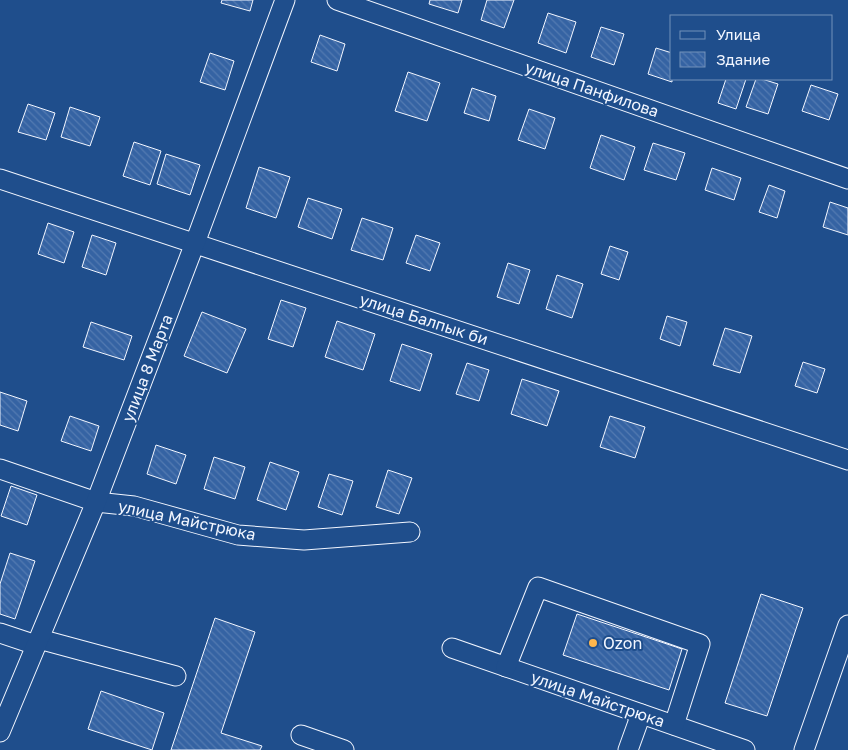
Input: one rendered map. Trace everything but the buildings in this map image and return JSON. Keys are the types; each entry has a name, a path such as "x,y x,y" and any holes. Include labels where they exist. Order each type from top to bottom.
{"street":[{"name":"улица 8 Марта","path":"0,732 96,502 196,243 285,0"},
{"name":"улица Панфилова","path":"337,0 848,179"},
{"name":"улица Балпык би","path":"0,179 848,460"},
{"name":"улица Майстрюка","path":"0,469 96,502 134,506 238,535 304,540 410,532"},
{"path":"506,667 538,587 700,644 674,725"},
{"path":"804,750 848,626"},
{"path":"0,633 176,676"},
{"name":"улица Майстрюка","path":"452,648 744,750"},
{"path":"628,750 641,714"},
{"path":"301,735 344,750"}],"place":[{"name":"Ozon","path":"593,643"}]}
